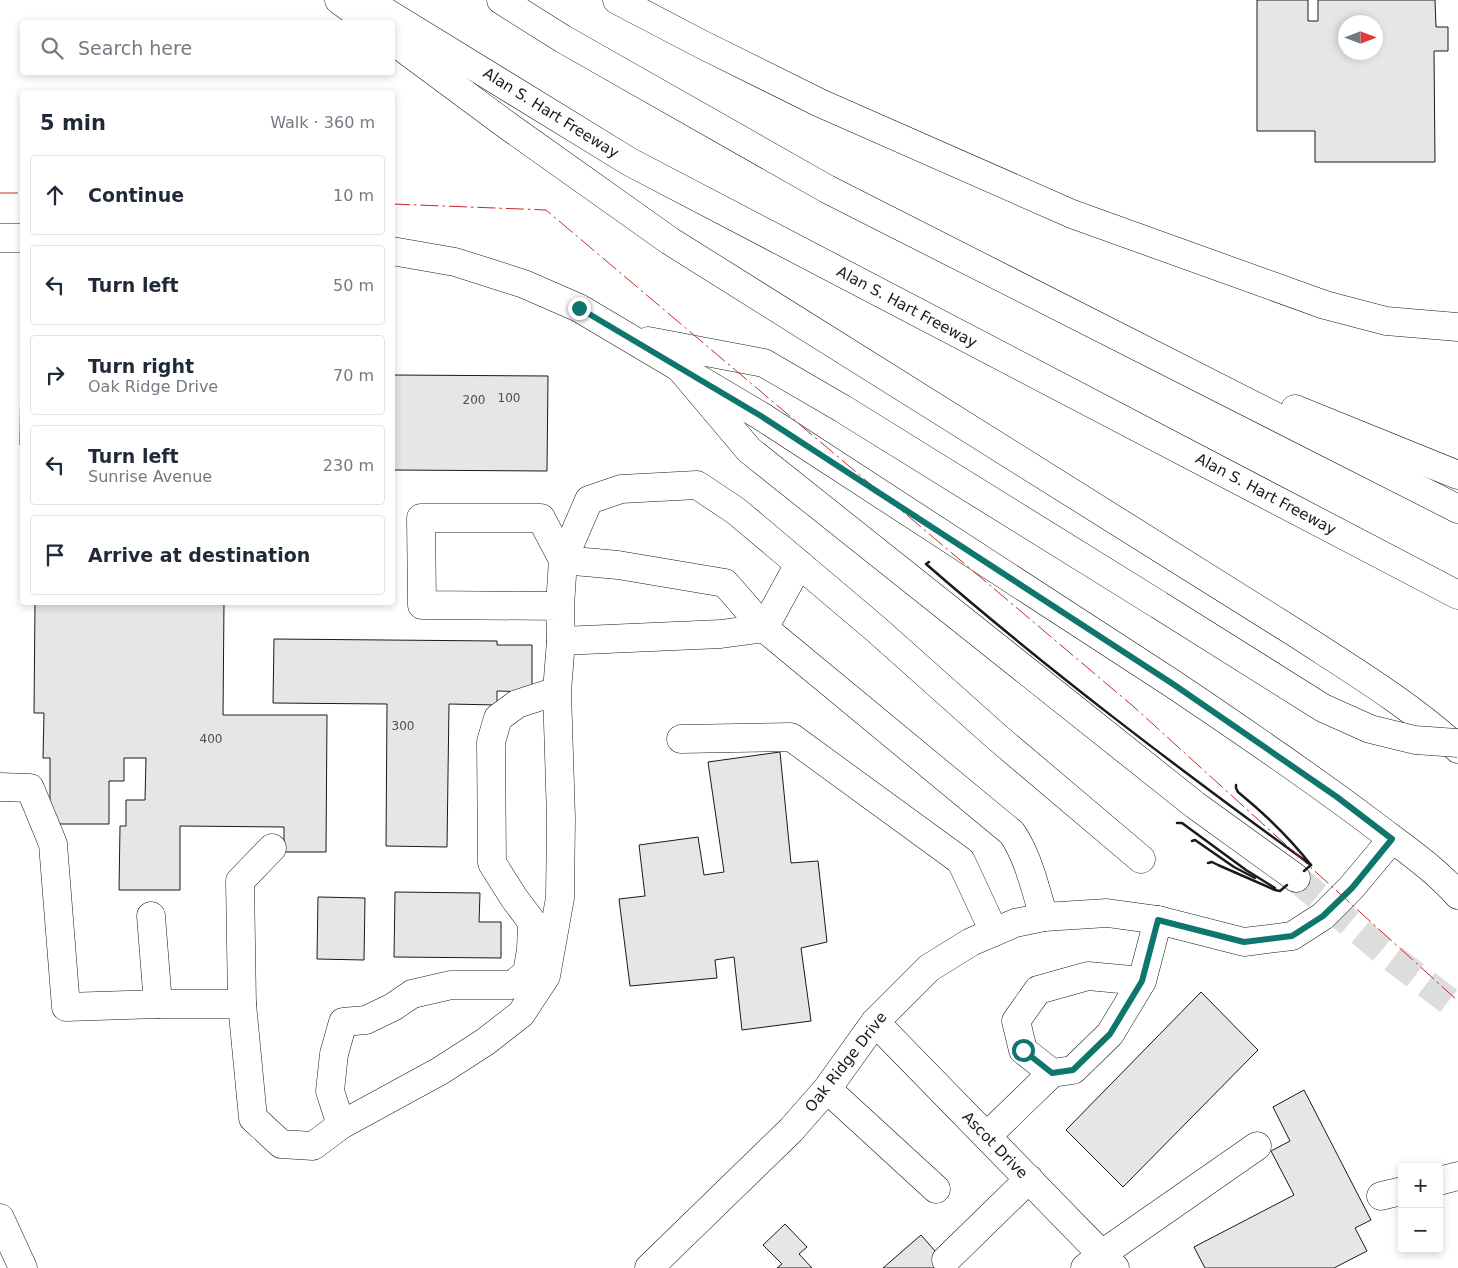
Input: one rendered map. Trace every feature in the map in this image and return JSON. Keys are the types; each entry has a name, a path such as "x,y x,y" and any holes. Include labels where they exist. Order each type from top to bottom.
{"main road":[{"path":"339,0 366,20"},
{"name":"Alan S. Hart Freeway","path":"366,0 630,162 1455,595"},
{"path":"501,0 563,39 827,189 1458,509"},
{"path":"617,0 820,103 1072,214 1325,305 1386,321 1458,327"},
{"path":"395,42 508,126 670,241 1297,634 1380,688 1437,730 1458,749"},
{"path":"0,238 20,238"},
{"path":"395,252 455,262 524,284 579,308 632,338 769,421 1173,684 1337,797 1434,872 1458,895"},
{"path":"1110,333 1458,475"},
{"path":"632,338 764,363 843,409 1323,708 1370,729 1415,740 1458,743"},
{"path":"679,367 749,450 1195,805 1296,878"},
{"path":"272,848 240,881 242,1004 253,1118 281,1144 313,1146 341,1125 440,1071 485,1042 521,1014 546,976 560,898 561,818 557,691 561,641 562,560 589,500 621,489 697,485 736,511 799,564 1141,860"},
{"path":"560,606 422,605 422,518 541,518 562,560"},
{"path":"562,560 618,565 725,583 764,628 1012,833 1021,846 1044,917"},
{"path":"764,628 799,564"},
{"path":"561,641 721,634 764,628"},
{"path":"341,1125 330,1091 334,1054 343,1022 366,1020 394,1007 412,994 451,985 512,985 527,973 531,950 532,922 492,863 491,742 498,718 517,704 557,691"},
{"path":"681,739 792,737 960,861 994,932"},
{"path":"0,788 30,788 53,844 66,1007 242,1004"},
{"name":"Oak Ridge Drive","path":"649,1268 792,1130 827,1089 875,1022 929,968 970,942 1015,923 1044,917 1107,913 1158,920 1244,942 1292,936 1323,916 1352,888 1392,839"},
{"path":"151,916 158,1004"},
{"path":"987,1136 1052,1073 1073,1070 1110,1034 1142,981 1158,920"},
{"path":"1052,1073 1023,1050 1016,1021 1038,990 1088,976 1142,981"},
{"name":"Ascot Drive","path":"875,1022 1029,1179 1100,1263"},
{"path":"827,1089 936,1189"},
{"path":"1100,1263 1257,1146"},
{"path":"1443,1180 1458,1176"},
{"path":"946,1260 1029,1179"},
{"path":"0,1218 23,1268"}],"building":[{"path":"1257,0 1308,0 1308,21 1318,21 1318,0 1435,0 1436,27 1448,27 1448,51 1434,51 1435,162 1315,162 1315,131 1257,131"},
{"path":"395,375 548,376 547,471 395,470"},
{"path":"35,605 224,605 223,715 327,715 326,852 284,852 284,827 180,826 180,890 119,890 120,826 126,826 126,800 145,800 146,758 124,758 124,781 109,781 109,824 50,824 50,758 43,758 44,713 34,713"},
{"path":"274,639 497,641 497,645 532,645 532,692 497,691 497,705 449,704 447,847 386,846 387,704 273,703"},
{"path":"780,752 791,863 818,861 827,942 801,948 811,1021 742,1030 734,957 715,960 717,978 630,986 619,899 645,896 639,845 698,837 704,875 724,872 708,762"},
{"path":"395,892 480,893 479,922 501,922 501,958 394,957"},
{"path":"318,897 365,898 364,960 317,959"},
{"path":"1201,992 1258,1050 1123,1187 1066,1130"},
{"path":"1304,1090 1371,1220 1355,1228 1367,1251 1334,1268 1205,1268 1194,1247 1294,1195 1271,1151 1290,1141 1273,1107"},
{"path":"785,1224 807,1247 799,1254 812,1268 777,1268 782,1264 763,1245"},
{"path":"921,1235 950,1268 883,1268"}],"tunnel":[{"path":"1296,878 1382,950 1458,1008"}],"wall":[{"path":"929,562 926,564 1019,643 1212,793 1311,865"},
{"path":"1236,785 1238,792 1276,826 1311,865 1304,871"},
{"path":"1177,823 1182,823 1246,870 1275,888"},
{"path":"1192,841 1195,840 1234,867 1255,878"},
{"path":"1208,863 1212,862 1275,890 1280,891 1287,885"}],"power":[{"path":"0,193 20,193"},
{"path":"395,204 546,210 1134,707 1458,1001"}],"route":[{"path":"579,308 761,416 1173,684 1337,797 1392,839 1352,888 1323,916 1292,936 1244,942 1158,920 1142,981 1110,1034 1073,1070 1052,1073 1023,1050"}]}
